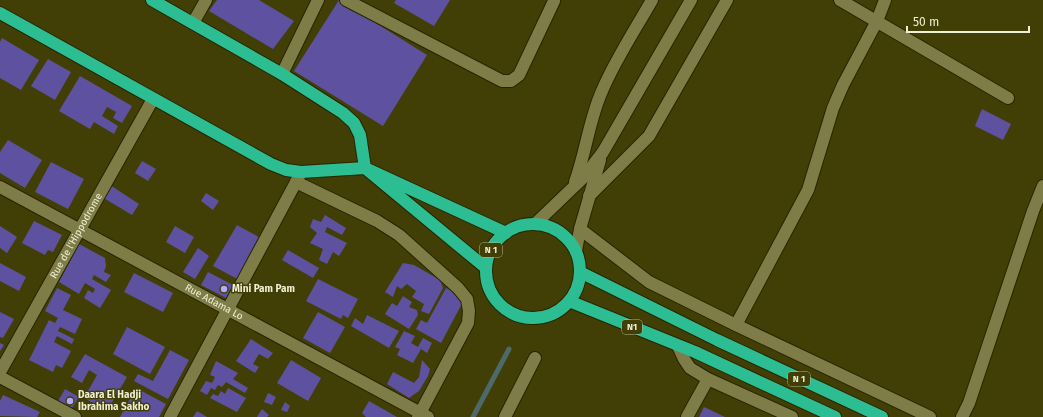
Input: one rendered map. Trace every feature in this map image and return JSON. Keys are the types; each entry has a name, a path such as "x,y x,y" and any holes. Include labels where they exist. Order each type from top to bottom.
{"highway":[{"path":"1,15 271,164 298,177 365,168 360,135 354,123 343,113 282,74 152,0"},
{"name":"N 1","path":"365,168 506,233"},
{"name":"N 1","path":"365,168 486,268"},
{"name":"N 1","path":"535,224 545,226 564,235 576,251 580,272 577,287 569,301 552,314 542,317 521,316 502,306 490,289 486,268 492,248 498,240 514,228 535,224"},
{"name":"N 1","path":"580,272 717,340 882,417"},
{"name":"N1","path":"569,301 695,352"},
{"name":"N 1","path":"695,352 835,417"}],"street":[{"path":"194,23 206,0"},
{"path":"282,74 318,0"},
{"path":"346,0 502,81 511,81 519,75 554,1"},
{"path":"572,189 581,166 593,113 602,90 652,0"},
{"path":"535,224 572,189 603,152 691,0"},
{"path":"589,196 649,136 727,0"},
{"path":"840,0 1008,98"},
{"path":"736,325 808,190 838,96 877,21 885,0"},
{"name":"Rue de l'Hippodrome","path":"0,372 153,99"},
{"path":"576,251 589,196 603,152"},
{"path":"170,417 298,177 399,235 458,288 467,299 469,311 468,323 422,416"},
{"path":"962,417 1043,186"},
{"name":"Rue Adama Lo","path":"0,187 422,416"},
{"path":"580,229 649,282 930,417"},
{"path":"678,346 684,360 690,368 708,380 792,417"},
{"path":"505,417 535,358"},
{"path":"0,377 74,417"},
{"path":"687,417 708,380"}],"building":[{"path":"217,0 259,0 294,21 273,49 209,11"},
{"path":"339,0 427,55 383,126 294,71"},
{"path":"396,0 450,0 434,26 394,3"},
{"path":"2,38 39,60 21,90 0,78 0,42"},
{"path":"48,59 71,72 55,100 31,86"},
{"path":"80,76 132,106 122,123 113,118 116,112 107,107 102,116 118,126 114,134 94,122 90,129 59,111"},
{"path":"982,109 1011,124 1003,140 975,126"},
{"path":"8,140 42,160 25,188 0,173 0,152"},
{"path":"142,161 156,169 148,181 135,173"},
{"path":"51,162 84,179 68,209 35,192"},
{"path":"110,185 139,204 132,215 102,197"},
{"path":"206,193 219,201 213,210 201,201"},
{"path":"325,215 346,228 342,235 327,227 325,232 347,243 339,256 333,252 327,264 319,260 323,249 310,243 317,233 310,227 313,219 321,222"},
{"path":"34,221 62,235 53,252 48,250 45,255 22,243"},
{"path":"237,225 264,240 241,281 213,266"},
{"path":"0,226 17,237 7,253 0,248"},
{"path":"175,226 194,237 185,253 166,242"},
{"path":"79,244 105,258 106,266 104,272 111,275 106,282 94,275 92,279 111,290 100,308 84,298 88,290 93,293 95,289 85,283 79,294 59,282"},
{"path":"198,248 209,256 195,279 183,272"},
{"path":"288,250 319,268 313,278 282,260"},
{"path":"0,263 26,277 19,291 0,281"},
{"path":"403,263 414,265 440,280 443,288 429,314 421,311 424,304 412,297 416,291 407,284 401,289 397,286 393,297 385,292"},
{"path":"208,272 233,285 226,298 201,285"},
{"path":"134,273 173,293 163,312 124,292"},
{"path":"318,279 358,299 348,318 343,315 341,319 306,301"},
{"path":"57,288 71,295 63,310 82,319 75,334 60,327 58,331 74,339 72,344 57,336 54,342 71,351 62,368 56,365 53,372 29,360 49,320 55,323 58,318 45,311"},
{"path":"446,288 465,298 441,343 416,329 421,320 427,323"},
{"path":"403,296 412,302 409,307 417,310 418,315 409,329 385,314 392,303 397,306"},
{"path":"0,312 14,319 3,338 0,337"},
{"path":"318,312 345,327 330,353 303,338"},
{"path":"367,315 399,331 389,348 351,326 355,318 363,324"},
{"path":"127,327 165,347 150,374 113,354"},
{"path":"404,331 415,336 411,343 418,347 423,338 432,343 427,353 421,349 413,363 397,355 400,349 395,347"},
{"path":"251,339 273,353 268,359 259,354 253,364 259,367 255,373 236,361"},
{"path":"0,343 4,345 0,351"},
{"path":"170,350 189,360 168,399 134,381 138,374 153,381"},
{"path":"85,354 127,377 107,411 84,398 97,375 89,370 82,383 71,377"},
{"path":"291,360 321,378 308,401 277,383"},
{"path":"422,360 430,369 428,376 419,391 409,398 387,384 393,372 414,383 419,377"},
{"path":"216,361 238,373 233,379 248,388 245,393 226,382 222,387 218,385 215,390 211,388 207,395 200,391 206,381 212,383 215,377 210,375"},
{"path":"136,388 166,404 159,417 120,417"},
{"path":"228,388 246,398 237,412 210,398 213,394 218,396 221,391 225,394"},
{"path":"65,389 79,397 70,411 57,403"},
{"path":"268,393 276,397 272,405 264,402"},
{"path":"3,395 40,412 37,417 0,416 0,401"},
{"path":"369,401 397,417 366,417 362,413"},
{"path":"285,402 290,406 287,412 281,410"},
{"path":"704,407 725,417 699,417"},
{"path":"262,409 269,415 267,417 257,417"},
{"path":"197,411 207,417 193,417"}],"waterway":[{"path":"473,417 509,349"}],"place":[{"name":"Mini Pam Pam","path":"224,289"},
{"name":"Daara El Hadji Ibrahima Sakho","path":"70,401"}]}
